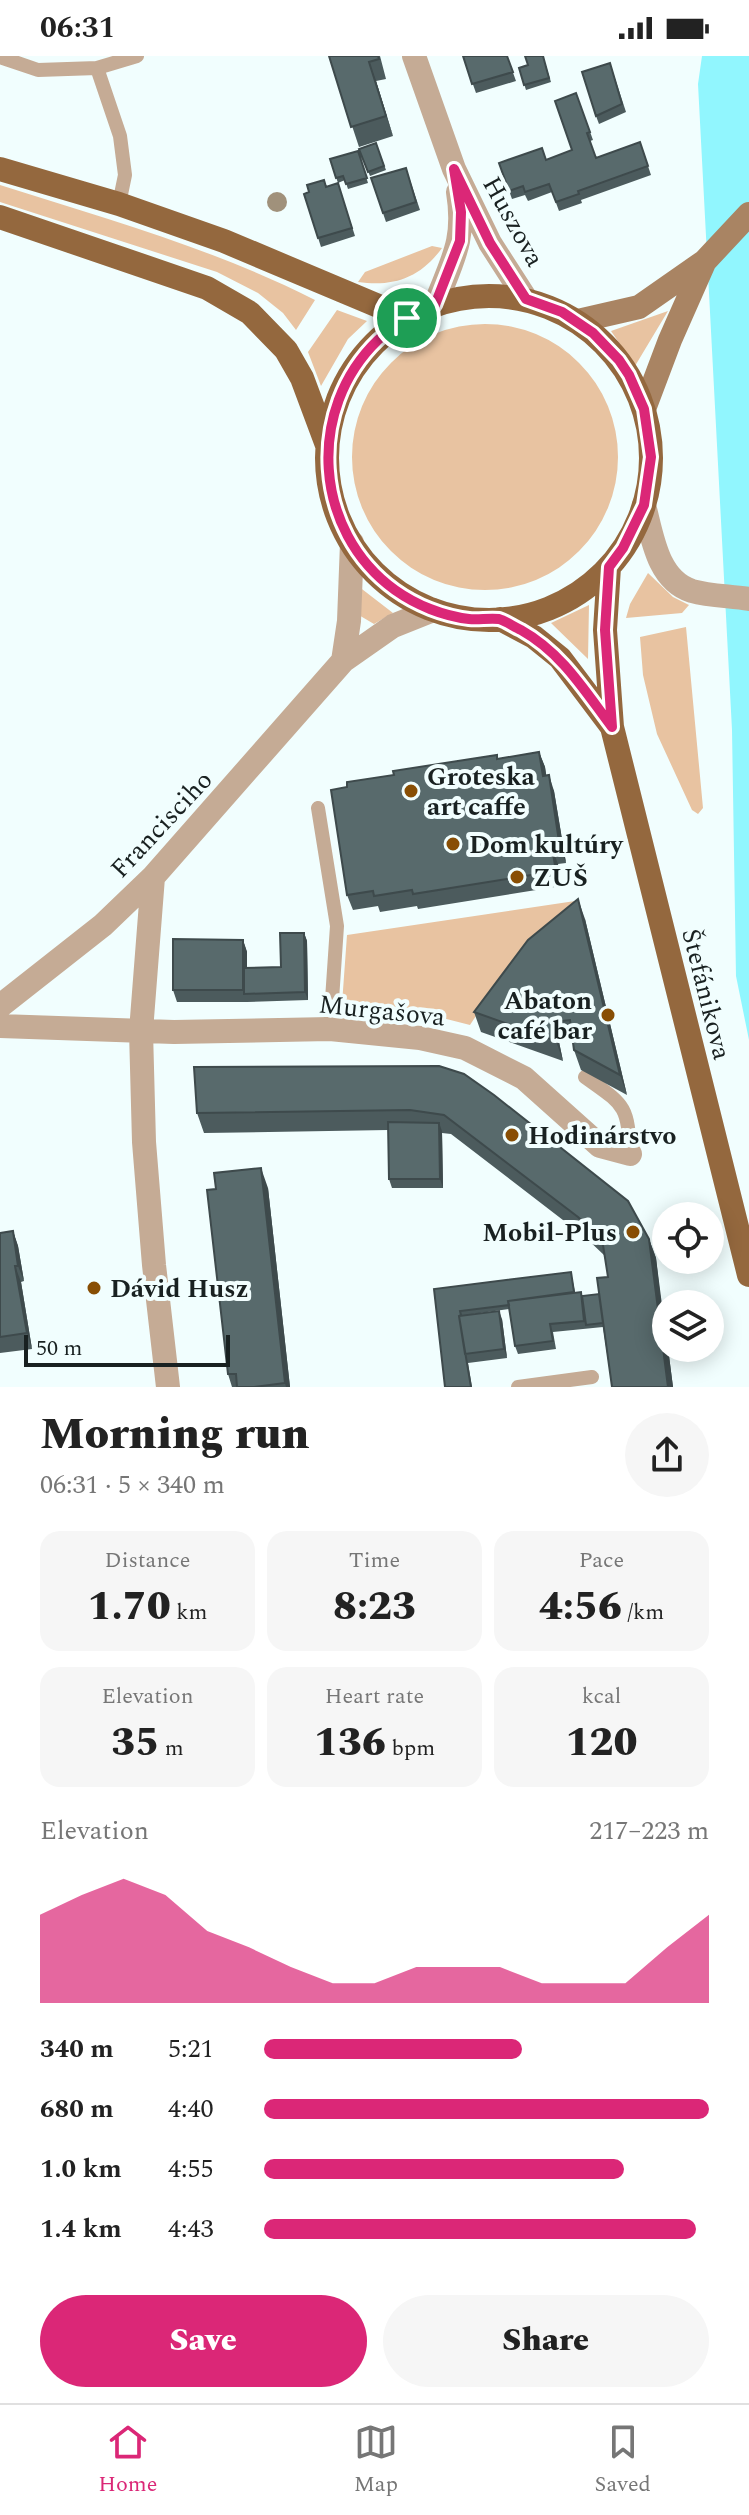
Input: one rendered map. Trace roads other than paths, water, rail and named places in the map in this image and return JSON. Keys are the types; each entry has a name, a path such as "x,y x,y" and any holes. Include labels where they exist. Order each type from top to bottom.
{"main road":[{"path":"0,169 119,204 224,241 407,318"},
{"path":"3,219 207,288 250,313 286,350 302,378 328,447"},
{"path":"495,295 526,299 544,304 578,321 600,339 629,375 644,409 651,457 644,505 629,538 609,567 576,595 557,605 538,613 500,619 466,618 433,610 395,590 364,561 352,543 332,497 328,447 334,412 347,380 373,345 407,318 435,305 465,297 495,295"},
{"name":"Štefánikova","path":"609,567 605,630 612,727 749,1275"},
{"name":"Štefánikova","path":"500,619 534,637 560,658 612,727"}],"street":[{"name":"Huszova","path":"414,56 454,169 490,243 526,299"},
{"name":"Huszova","path":"435,305 460,241 461,212 454,169"},
{"path":"578,321 639,307 705,261 749,214"},
{"path":"644,409 705,261"},
{"path":"644,505 657,556 675,583 692,591 749,599"},
{"path":"343,661 349,621 352,543"},
{"name":"Francisciho","path":"0,1006 103,925 153,877 343,661 393,626 433,610"},
{"path":"153,877 141,1031 154,1265 168,1387"},
{"name":"Murgašova","path":"0,1026 141,1031 330,1029 420,1038 465,1048 524,1078 600,1146 630,1154"}],"lane":[{"path":"0,57 38,70 97,68 137,56"},
{"path":"97,68 120,136 125,175 119,204"},
{"path":"318,808 337,926 330,1029"},
{"path":"585,1077 619,1102 627,1113 630,1154"},
{"path":"518,1387 592,1377"}],"water":[{"path":"702,56 749,56 749,1040 736,976 732,730 698,84"}],"place":[{"name":"Groteska art caffe","path":"411,791"},
{"name":"Dom kultúry","path":"453,844"},
{"name":"ZUŠ","path":"517,877"},
{"name":"Abaton café bar","path":"608,1015"},
{"name":"Hodinárstvo","path":"512,1135"},
{"name":"Mobil-Plus","path":"633,1232"},
{"name":"Dávid Husz","path":"94,1288"}]}
